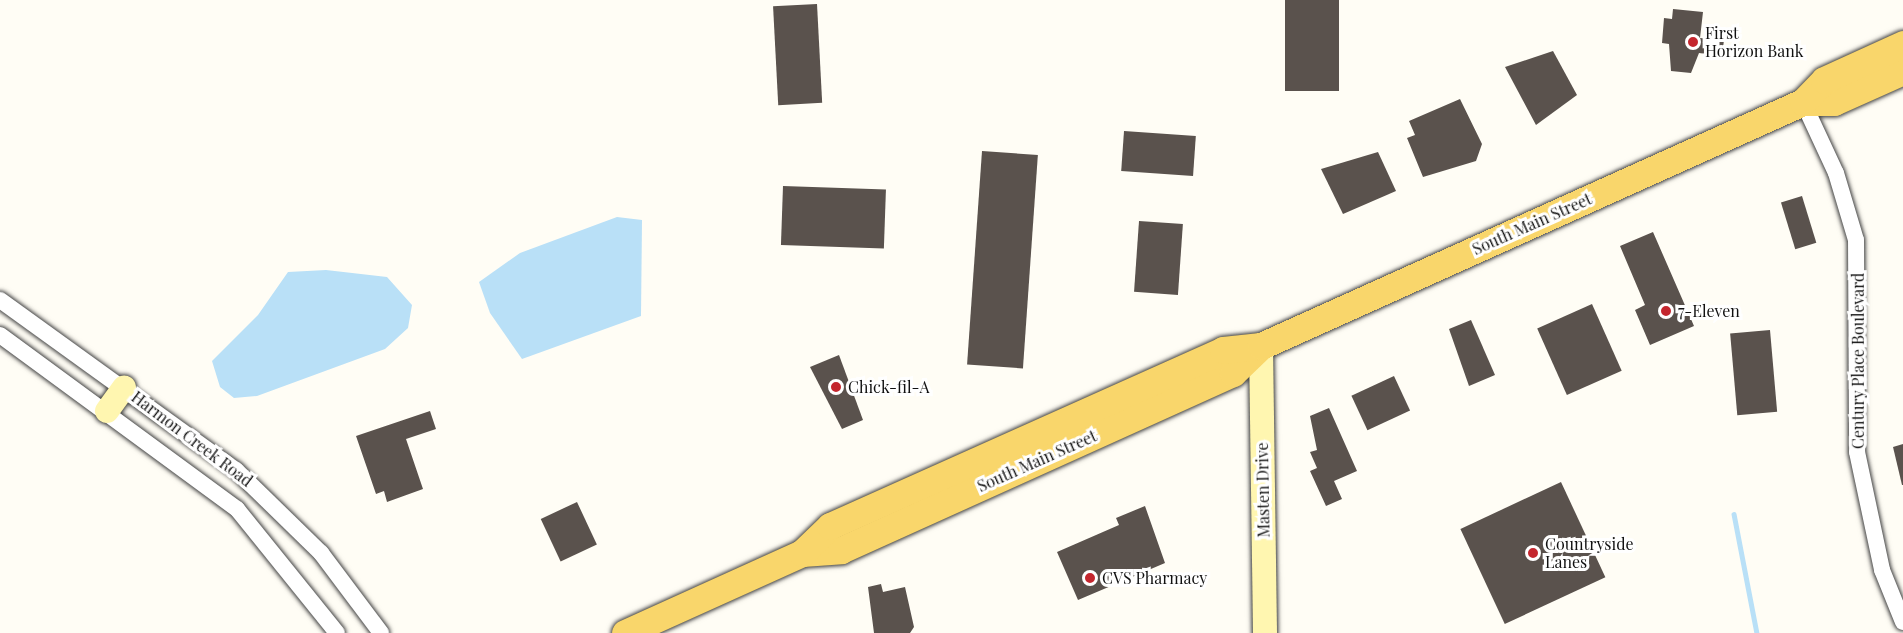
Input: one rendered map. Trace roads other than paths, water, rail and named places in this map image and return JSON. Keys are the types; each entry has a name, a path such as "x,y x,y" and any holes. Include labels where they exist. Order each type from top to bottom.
{"main road":[{"name":"South Main Street","path":"625,633 802,553 830,526 1222,350 1262,346 1803,102 1824,80 1903,44"},
{"name":"South Main Street","path":"1803,102 1834,102 1903,71"}],"street":[{"name":"Century Place Boulevard","path":"1803,102 1836,173 1856,240 1857,452 1882,570 1903,622"},
{"name":"Harmon Creek Road","path":"0,300 124,388 257,488 321,553 381,633"},
{"name":"Harmon Creek Road","path":"0,335 107,411 237,509 337,633"},
{"name":"Masten Drive","path":"1262,346 1265,633"},
{"path":"107,411 124,388"}],"water":[{"path":"617,217 642,220 641,316 522,359 490,313 479,282 520,253"},
{"path":"326,270 387,277 412,305 408,328 385,349 257,396 234,398 220,387 212,361 258,315 288,272"}],"waterway":[{"path":"1734,514 1757,633"}],"place":[{"name":"First Horizon Bank","path":"1693,42"},
{"name":"7-Eleven","path":"1666,311"},
{"name":"Chick-fil-A","path":"836,387"},
{"name":"Countryside Lanes","path":"1533,553"},
{"name":"CVS Pharmacy","path":"1090,578"}]}
